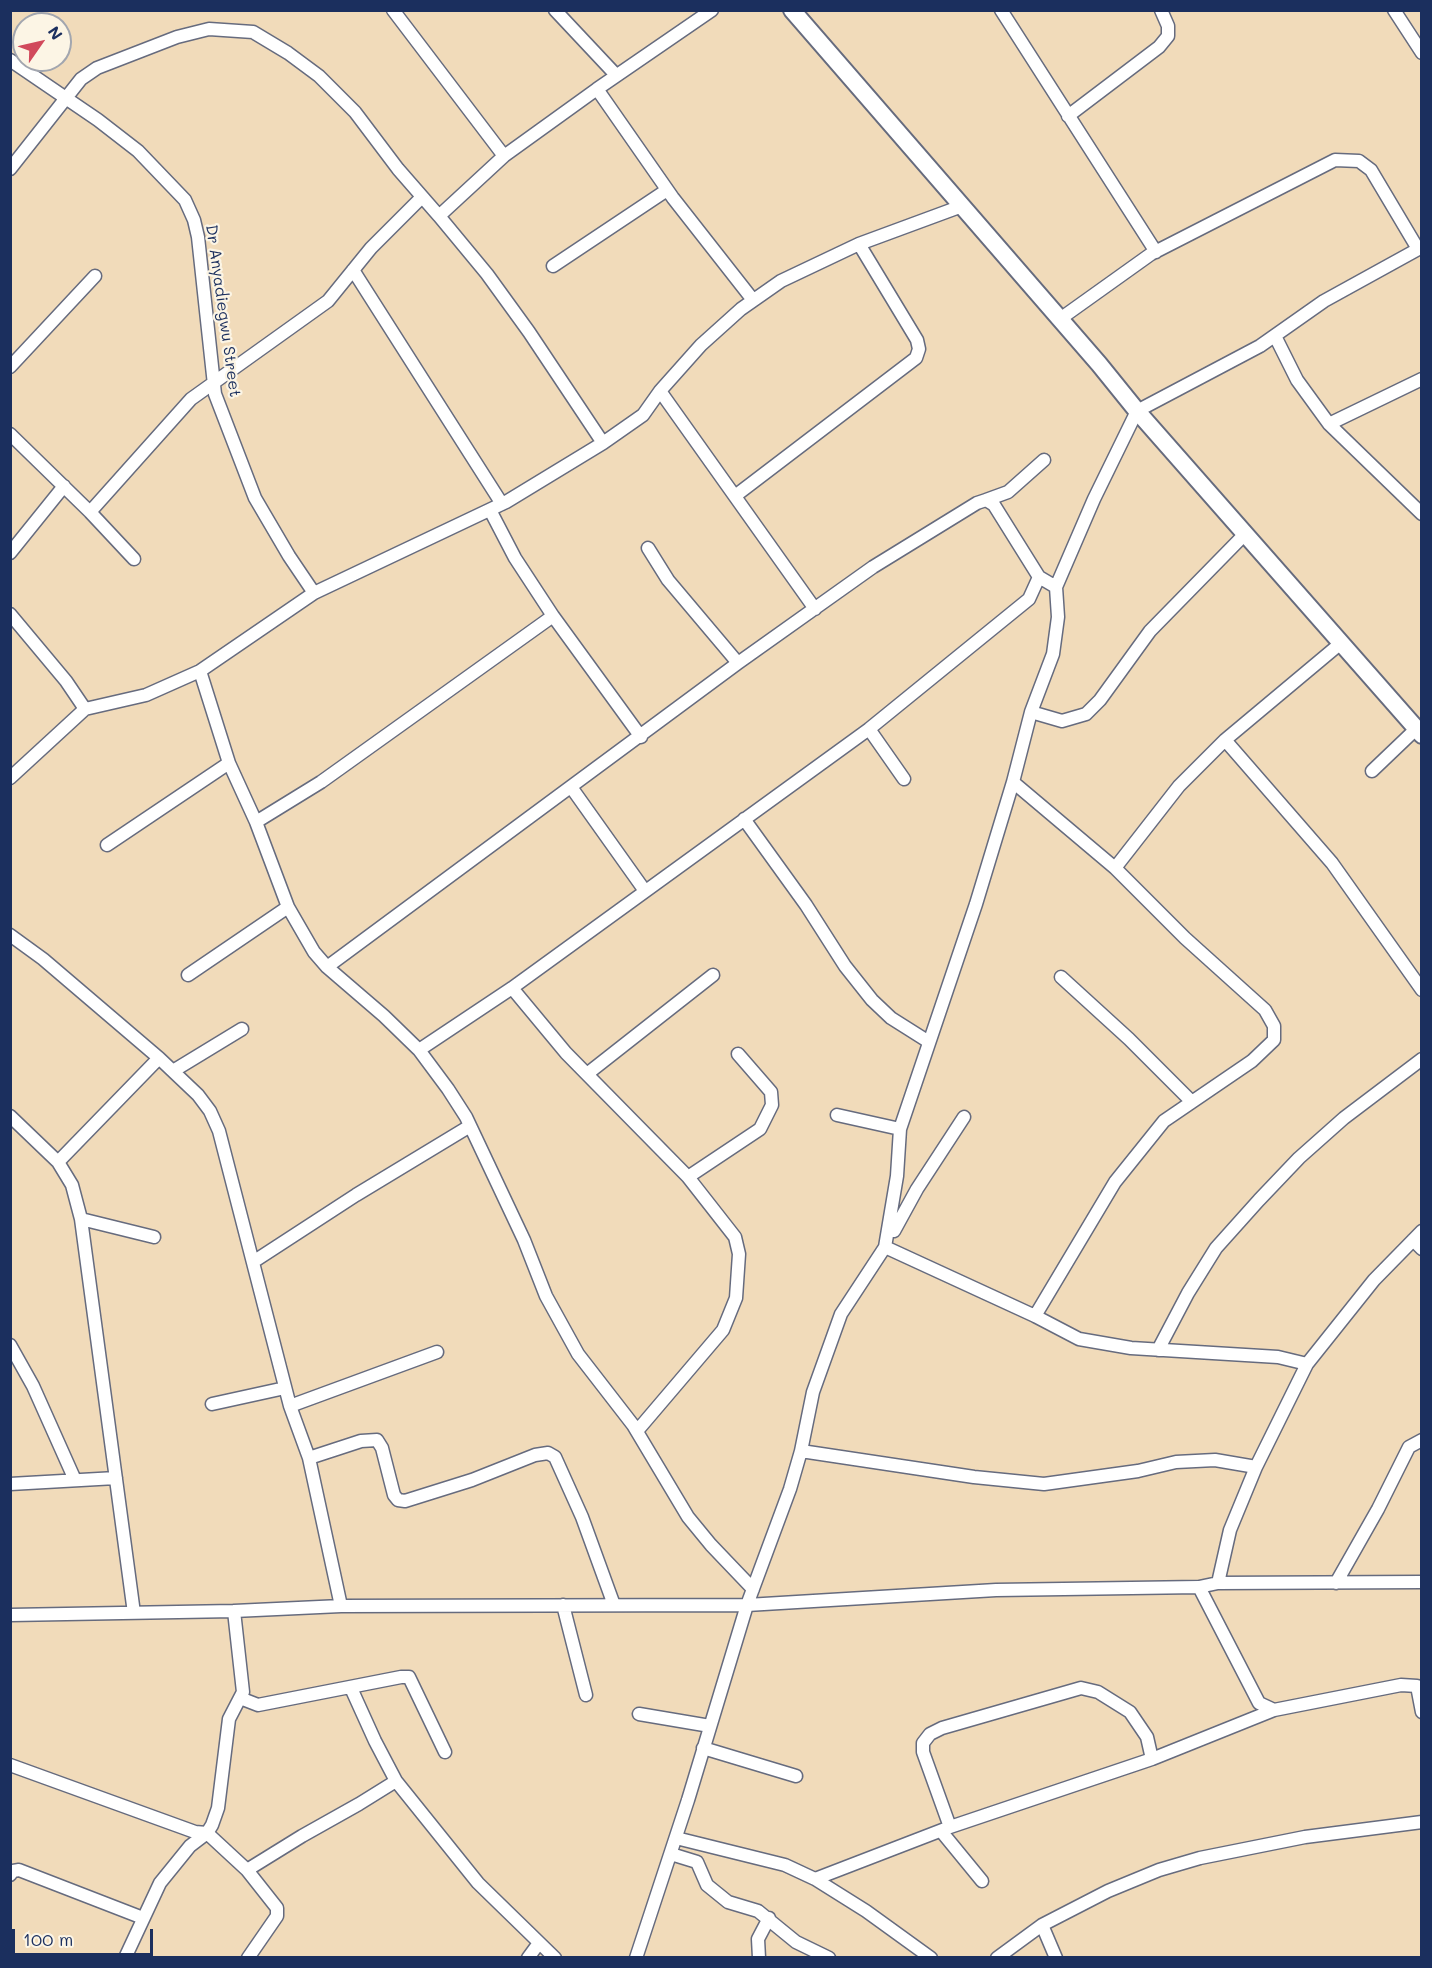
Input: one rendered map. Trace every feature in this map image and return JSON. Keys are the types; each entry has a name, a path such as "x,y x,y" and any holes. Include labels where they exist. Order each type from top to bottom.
{"main road":[{"path":"792,10 1137,411 1419,732"}],"street":[{"path":"393,10 504,156"},
{"path":"555,10 616,75"},
{"path":"439,216 504,156 616,75 712,10"},
{"path":"1001,10 1156,252"},
{"path":"1068,116 1159,47 1168,36 1168,26 1161,10"},
{"path":"1394,10 1422,53"},
{"path":"10,169 81,79 97,68 150,46 209,29 253,32 288,53 319,76 355,112 398,169 487,274 603,443"},
{"name":"Dr Anyadiegwu Street","path":"10,60 98,120 138,152 185,200 194,220 198,237 215,394 255,498 314,593"},
{"path":"597,89 668,190 753,300"},
{"path":"636,1958 671,1854 747,1605 790,1489 801,1451 813,1392 842,1314 885,1247 897,1176 900,1129 976,904 1013,782 1030,712 1053,654 1058,617 1056,587 1094,499 1137,411 1260,346 1324,301 1420,248 1371,170 1359,160 1335,160 1156,252 1060,319"},
{"path":"553,266 668,190"},
{"path":"90,512 191,399 328,301 371,248 422,197"},
{"path":"10,778 85,709 146,695 200,671 314,593 502,504 603,443 643,415 660,391 701,345 753,300 781,281 859,243 962,206"},
{"path":"735,496 916,358 919,349 917,340 859,243"},
{"path":"353,270 502,504"},
{"path":"10,367 94,276"},
{"path":"1275,336 1297,380 1329,424 1422,514"},
{"path":"1329,424 1422,379"},
{"path":"660,391 815,609"},
{"path":"10,434 90,512 134,559"},
{"path":"327,967 641,737 738,663 873,567 977,503 1008,492 1044,460"},
{"path":"10,552 63,486"},
{"path":"986,500 997,510 1039,577 1056,587"},
{"path":"490,510 515,558 553,616 641,737"},
{"path":"1030,712 1062,722 1086,714 1100,700 1150,631 1245,534"},
{"path":"648,548 668,580 738,663"},
{"path":"419,1050 512,988 869,729 1029,599 1039,577"},
{"path":"10,614 66,681 85,709"},
{"path":"256,822 321,782 553,616"},
{"path":"1115,868 1179,786 1225,740 1341,643"},
{"path":"200,671 229,763 256,822 288,907 314,952 327,967 419,1050 448,1089 470,1126 524,1240 546,1296 578,1353 637,1431 688,1517 753,1589"},
{"path":"869,729 904,779"},
{"path":"1372,771 1419,732"},
{"path":"1225,740 1332,863 1422,990"},
{"path":"108,845 229,763"},
{"path":"1013,782 1115,868 1185,938 1265,1010 1274,1026 1274,1040 1252,1061 1164,1121 1115,1182 1035,1316"},
{"path":"571,788 645,891"},
{"path":"744,819 806,905 845,966 872,1000 891,1018 929,1042"},
{"path":"188,975 288,907"},
{"path":"10,935 43,959 159,1058 210,1111 219,1131 290,1406 309,1458 341,1606"},
{"path":"586,1074 713,975"},
{"path":"1061,977 1129,1039 1191,1101"},
{"path":"512,988 566,1053 688,1177 735,1237 739,1254 736,1298 723,1330 637,1431"},
{"path":"173,1071 242,1029"},
{"path":"688,1177 760,1129 772,1105 771,1092 738,1054"},
{"path":"58,1162 159,1058"},
{"path":"1158,1350 1188,1293 1216,1248 1259,1200 1299,1158 1344,1118 1422,1059"},
{"path":"837,1115 900,1129"},
{"path":"10,1116 58,1162 72,1185 81,1219 134,1613"},
{"path":"894,1231 917,1189 964,1117"},
{"path":"253,1262 356,1195 470,1126"},
{"path":"897,1176 917,1189"},
{"path":"81,1219 154,1237"},
{"path":"1218,1583 1230,1530 1256,1467 1307,1364 1374,1280 1419,1240"},
{"path":"885,1247 1035,1316 1078,1339 1131,1348 1278,1357 1307,1364"},
{"path":"10,1345 33,1386 75,1480"},
{"path":"290,1406 437,1352"},
{"path":"212,1404 285,1388"},
{"path":"309,1458 361,1441 376,1440 382,1448 394,1495 398,1500 405,1501 472,1480 535,1455 548,1453 555,1457 582,1517 614,1605"},
{"path":"1336,1583 1378,1509 1409,1447 1422,1440"},
{"path":"801,1451 974,1477 1044,1484 1138,1471 1176,1462 1215,1460 1256,1467"},
{"path":"10,1484 116,1478"},
{"path":"10,1615 234,1611 341,1606 747,1605 996,1590 1199,1587 1218,1583 1422,1582"},
{"path":"1199,1587 1259,1703 1274,1710"},
{"path":"563,1605 586,1695"},
{"path":"125,1958 160,1883 190,1846 207,1833 218,1808 229,1719 243,1692 234,1611"},
{"path":"240,1698 258,1705 409,1677 445,1752"},
{"path":"815,1879 946,1829 1152,1759 1274,1710 1401,1685 1419,1686 1422,1712"},
{"path":"351,1688 396,1781 478,1883 555,1958"},
{"path":"982,1881 946,1829 923,1752 923,1743 930,1734 942,1728 1081,1688 1098,1692 1130,1712 1146,1737 1152,1759"},
{"path":"639,1714 710,1726"},
{"path":"703,1748 796,1776"},
{"path":"10,1765 195,1832 207,1833 247,1870 277,1908 277,1916 248,1958"},
{"path":"247,1870 396,1781"},
{"path":"997,1958 1042,1925 1108,1891 1159,1870 1200,1858 1305,1837 1422,1822"},
{"path":"676,1838 785,1865 815,1879 866,1911 931,1958"},
{"path":"671,1854 697,1862 707,1886 728,1902 758,1911 796,1942 829,1958"},
{"path":"10,1875 13,1870 20,1870 142,1918"},
{"path":"759,1958 758,1939 769,1918"},
{"path":"1042,1925 1056,1958"},
{"path":"528,1958 540,1943"}]}
